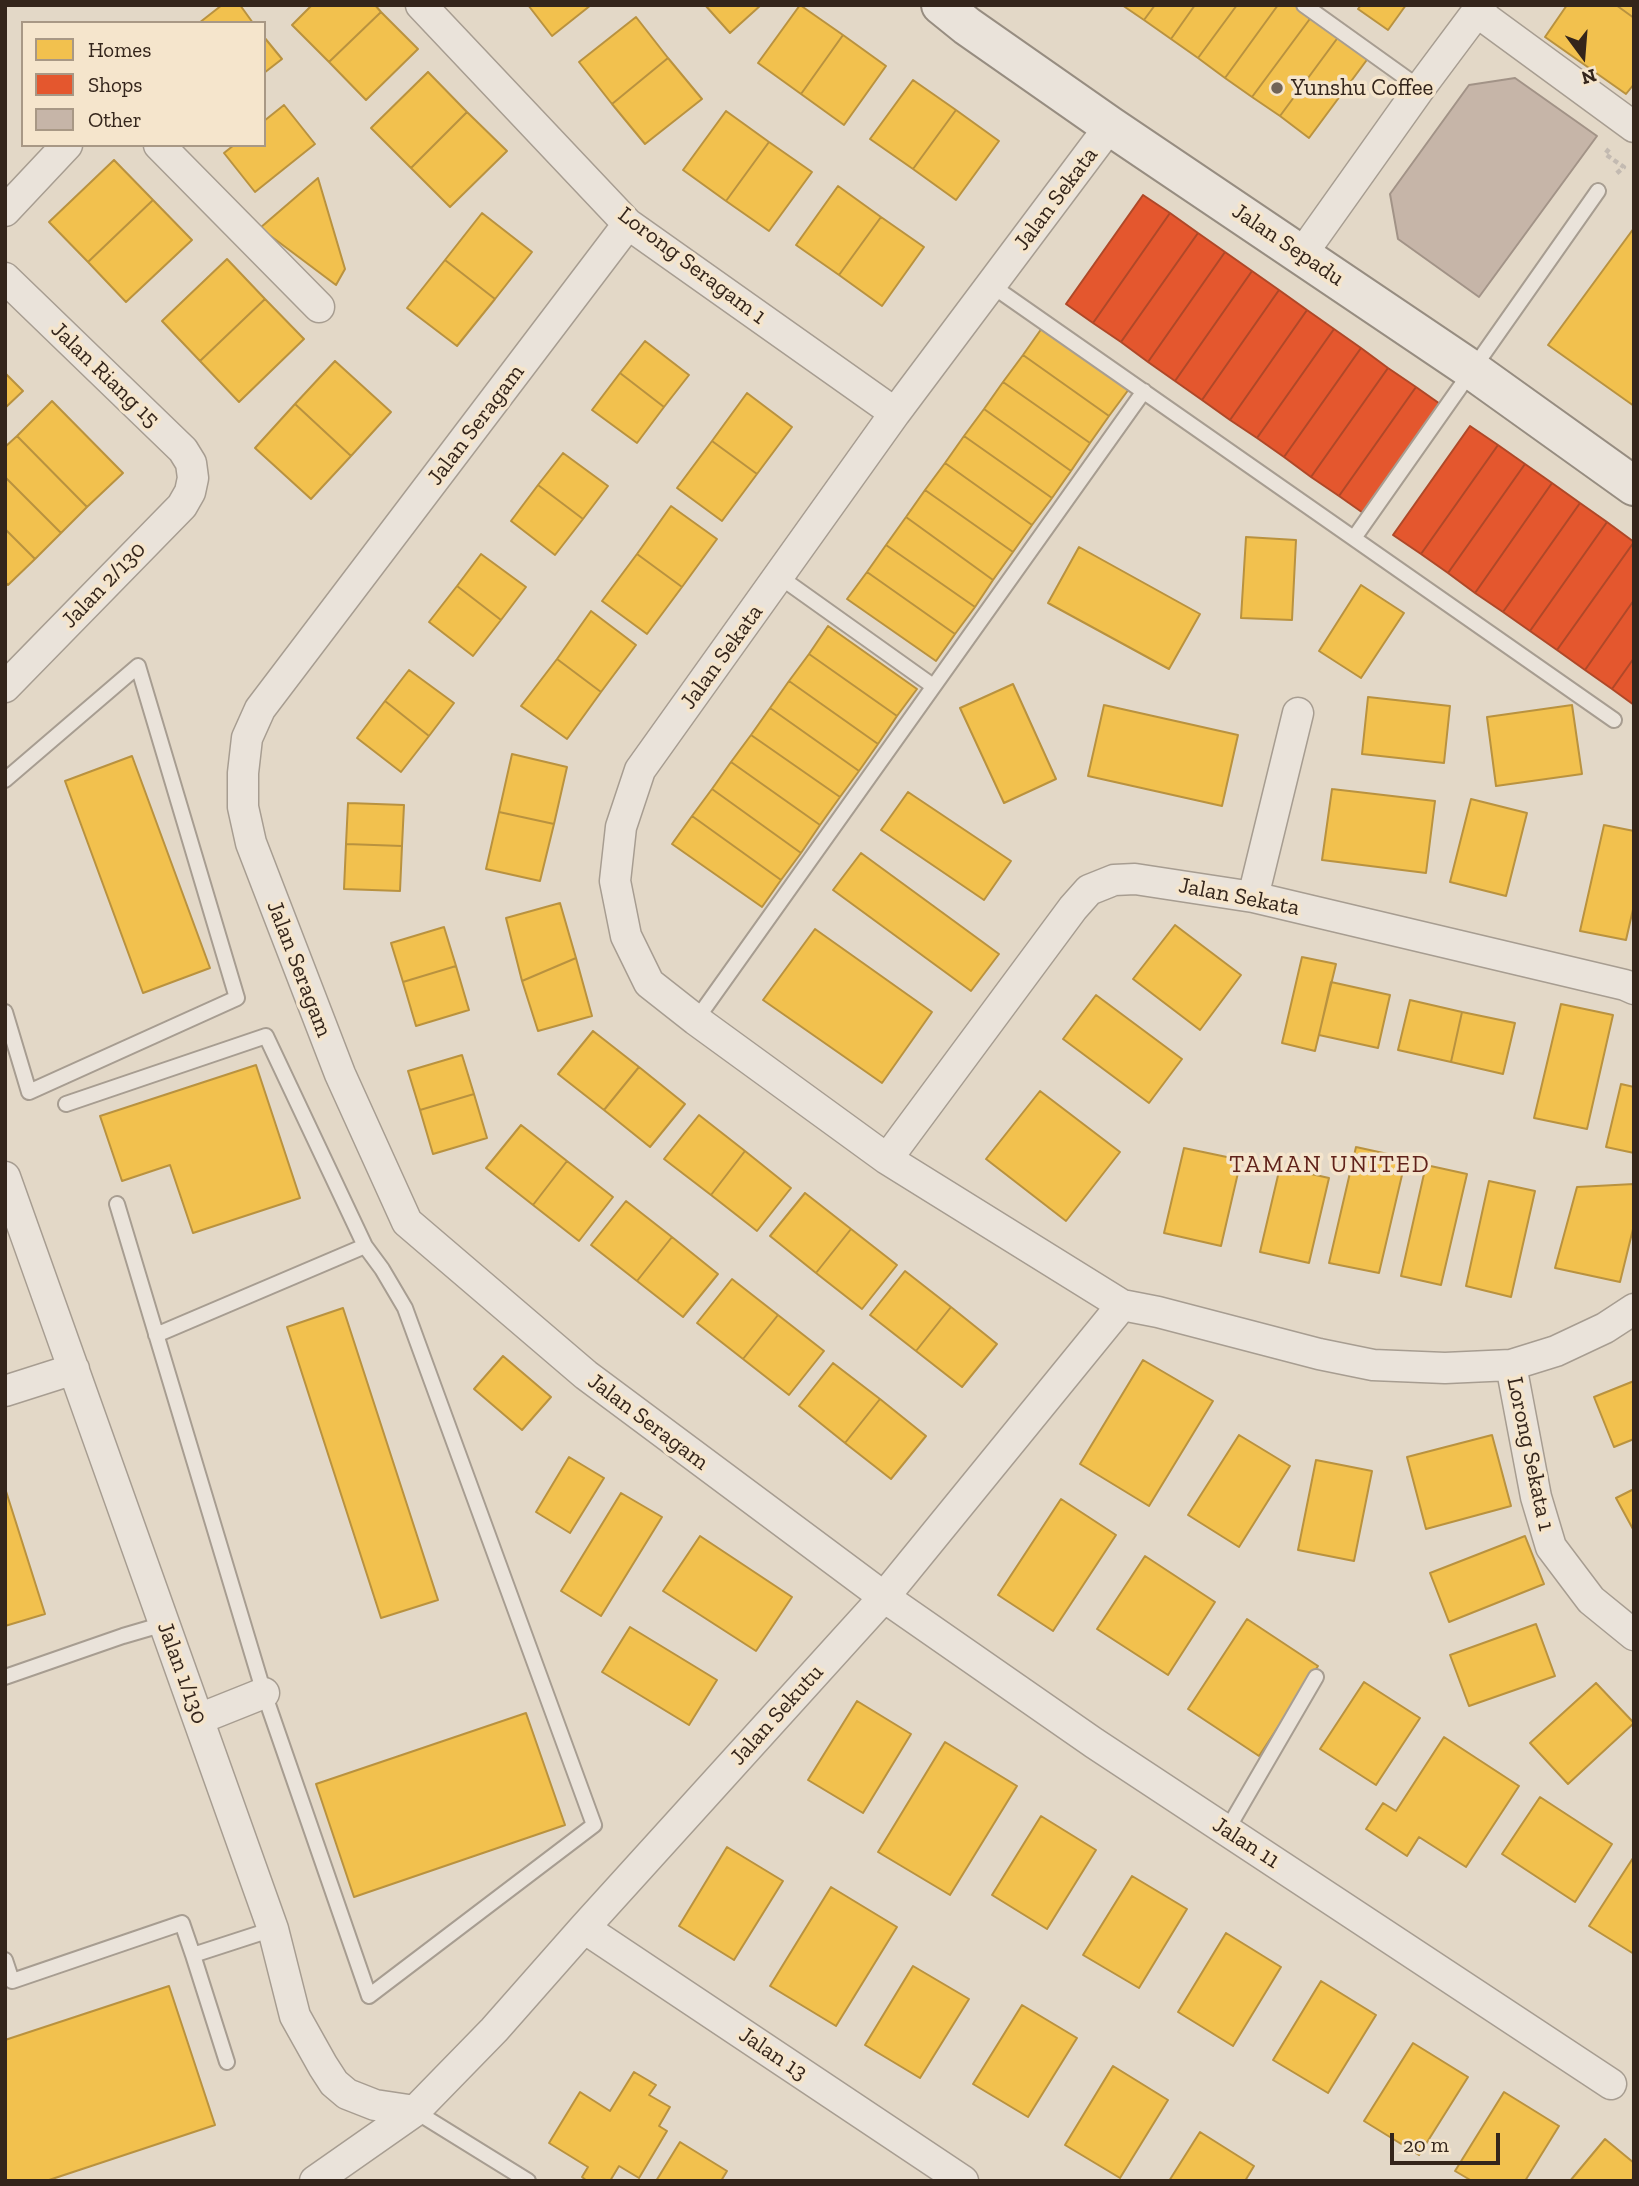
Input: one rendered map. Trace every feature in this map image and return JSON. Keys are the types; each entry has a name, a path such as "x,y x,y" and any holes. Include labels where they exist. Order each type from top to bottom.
{"street":[{"name":"Lorong Seragam 1","path":"421,5 628,224 895,413"},
{"name":"Jalan Sepadu","path":"941,5 1110,126 1472,370 1634,486"},
{"path":"1302,254 1420,88 1480,9 1632,121"},
{"name":"Jalan Sekata","path":"1110,126 895,413 640,770 621,827 615,881 626,936 649,983 696,1020 887,1158 1122,1305 1373,1365 1445,1368 1511,1365 1556,1351 1605,1328 1634,1309"},
{"path":"5,211 65,147"},
{"path":"161,147 319,307"},
{"name":"Jalan Seragam","path":"628,224 260,709 247,738 243,807 251,843 340,1074 407,1222 586,1376 884,1597"},
{"name":"Jalan Riang 15","path":"5,278 183,450 191,463 193,478"},
{"name":"Jalan 2/130","path":"5,687 182,506 190,492 193,478"},
{"path":"1253,897 1298,713"},
{"name":"Jalan Sekata","path":"887,1158 1073,908 1090,890 1114,880 1135,879 1253,897 1634,989"},
{"name":"Jalan 1/130","path":"5,1177 274,1929 295,2016 334,2083 347,2094 375,2105 415,2111"},
{"name":"Jalan Sekutu","path":"314,2181 415,2111 494,2030 884,1597 1122,1305"},
{"name":"Lorong Sekata 1","path":"1511,1365 1536,1497 1551,1547 1591,1600 1634,1635"},
{"path":"5,1391 74,1369"},
{"name":"Jalan 11","path":"884,1597 1094,1743 1611,2084"},
{"path":"199,1719 264,1693"},
{"name":"Jalan 13","path":"584,1928 963,2181"}],"lane":[{"path":"1304,5 1420,88"},
{"path":"1354,538 1598,191"},
{"path":"991,285 1614,720"},
{"path":"696,1020 1143,391"},
{"path":"780,577 933,686"},
{"path":"5,780 138,666 237,998 29,1092 5,1012"},
{"path":"66,1104 266,1036 365,1246 405,1308 594,1825 369,1996 264,1693 117,1204"},
{"path":"156,1335 365,1246"},
{"path":"5,1677 164,1624"},
{"path":"1227,1830 1316,1677"},
{"path":"5,1960 12,1981 182,1923 227,2062"},
{"path":"193,1955 274,1929"},
{"path":"415,2111 528,2181"}],"path":[{"path":"1598,191 1624,167 1605,154 1632,121"}],"building: Homes":[{"path":"222,5 240,5 252,21 202,21"},
{"path":"312,5 375,5 381,12 329,62 292,25"},
{"path":"528,5 591,5 552,36"},
{"path":"705,5 761,5 730,33"},
{"path":"800,5 843,35 801,94 758,63"},
{"path":"1122,5 1155,5 1144,20"},
{"path":"1155,5 1195,5 1171,39 1144,20"},
{"path":"1195,5 1237,5 1198,58 1171,39"},
{"path":"1237,5 1278,5 1225,78 1198,58"},
{"path":"1278,5 1296,5 1312,16 1252,97 1225,78"},
{"path":"1361,5 1406,5 1388,30 1358,9"},
{"path":"1567,5 1616,5 1634,18 1634,84 1626,94 1545,37"},
{"path":"1616,5 1634,5 1634,18"},
{"path":"381,12 418,49 366,100 329,62"},
{"path":"1312,16 1339,36 1280,116 1252,97"},
{"path":"636,17 668,58 612,104 579,62"},
{"path":"843,35 886,66 844,125 801,94"},
{"path":"1339,36 1369,57 1309,138 1280,116"},
{"path":"266,39 282,59 266,71"},
{"path":"668,58 702,99 645,144 612,104"},
{"path":"428,72 467,112 411,168 371,128"},
{"path":"913,80 956,110 913,169 870,139"},
{"path":"284,105 315,144 255,192 224,153 232,147 266,147 266,119"},
{"path":"956,110 999,141 956,200 913,169"},
{"path":"726,111 769,142 726,201 683,170"},
{"path":"467,112 507,151 450,207 411,168"},
{"path":"769,142 812,172 769,231 726,201"},
{"path":"114,160 153,200 88,262 49,222"},
{"path":"318,178 345,269 336,285 260,228"},
{"path":"838,186 881,217 839,275 796,245"},
{"path":"153,200 192,240 126,302 88,262"},
{"path":"482,213 532,252 495,299 445,260"},
{"path":"881,217 924,247 882,306 839,275"},
{"path":"1634,228 1634,406 1548,345"},
{"path":"227,259 265,299 200,361 162,321"},
{"path":"445,260 495,299 457,346 407,308"},
{"path":"265,299 304,339 239,402 200,361"},
{"path":"1042,328 1129,389 1109,416 1023,355"},
{"path":"645,341 689,375 664,407 620,373"},
{"path":"1023,355 1109,416 1090,443 1003,382"},
{"path":"335,361 391,412 351,456 295,404"},
{"path":"5,373 23,391 5,408"},
{"path":"620,373 664,407 637,443 592,410"},
{"path":"1003,382 1090,443 1071,471 984,409"},
{"path":"747,393 792,427 757,474 712,441"},
{"path":"52,401 123,473 87,507 17,436"},
{"path":"295,404 351,456 311,499 255,448"},
{"path":"984,409 1071,471 1052,498 964,436"},
{"path":"17,436 87,507 61,533 5,477 5,447"},
{"path":"964,436 1052,498 1032,525 945,463"},
{"path":"712,441 757,474 722,521 677,488"},
{"path":"563,453 608,486 583,519 538,485"},
{"path":"945,463 1032,525 1013,552 925,490"},
{"path":"5,477 61,533 35,559 5,529"},
{"path":"538,485 583,519 555,555 511,521"},
{"path":"925,490 1013,552 993,580 906,517"},
{"path":"671,506 717,539 682,587 637,554"},
{"path":"906,517 993,580 975,607 886,545"},
{"path":"5,529 35,559 8,585 5,582"},
{"path":"1246,537 1296,540 1292,620 1241,618"},
{"path":"886,545 975,607 955,634 867,572"},
{"path":"1079,547 1200,614 1169,669 1048,603"},
{"path":"481,554 526,587 501,620 457,586"},
{"path":"637,554 682,587 647,634 602,601"},
{"path":"867,572 955,634 936,661 847,599"},
{"path":"1361,585 1404,613 1361,678 1319,651"},
{"path":"457,586 501,620 473,656 429,622"},
{"path":"591,611 636,645 601,692 557,659"},
{"path":"828,626 917,689 897,716 809,654"},
{"path":"809,654 897,716 878,744 789,681"},
{"path":"557,659 601,692 567,739 521,706"},
{"path":"409,670 454,703 429,736 385,701"},
{"path":"789,681 878,744 859,771 770,708"},
{"path":"1013,684 1056,779 1004,803 960,708"},
{"path":"1368,697 1450,706 1444,763 1362,754"},
{"path":"385,701 429,736 401,772 357,738"},
{"path":"1104,705 1238,735 1222,806 1088,776"},
{"path":"1572,705 1582,774 1496,786 1487,717"},
{"path":"770,708 859,771 840,797 751,735"},
{"path":"751,735 840,797 820,825 731,762"},
{"path":"512,754 567,767 554,824 499,812"},
{"path":"132,756 210,968 143,993 65,781"},
{"path":"731,762 820,825 801,853 712,789"},
{"path":"712,789 801,853 781,880 692,816"},
{"path":"1332,789 1435,801 1426,873 1322,860"},
{"path":"908,792 1011,861 984,900 881,830"},
{"path":"1471,799 1527,813 1506,896 1450,882"},
{"path":"348,803 404,805 402,846 346,844"},
{"path":"499,812 554,824 540,881 486,869"},
{"path":"692,816 781,880 762,907 672,844"},
{"path":"1604,825 1634,831 1634,905 1626,940 1580,931"},
{"path":"346,844 402,846 400,891 344,889"},
{"path":"861,853 999,954 971,991 833,890"},
{"path":"560,903 576,958 522,981 506,918"},
{"path":"1175,925 1241,975 1200,1030 1133,979"},
{"path":"444,927 456,966 403,982 391,943"},
{"path":"815,929 932,1012 882,1083 763,1000"},
{"path":"1302,957 1336,964 1315,1051 1282,1043"},
{"path":"576,958 592,1016 538,1031 522,981"},
{"path":"456,966 469,1010 416,1026 403,982"},
{"path":"1331,982 1390,995 1378,1048 1319,1035"},
{"path":"1096,995 1182,1059 1149,1103 1063,1039"},
{"path":"1410,1000 1462,1012 1451,1062 1398,1050"},
{"path":"1561,1004 1613,1015 1587,1129 1534,1118"},
{"path":"1462,1012 1515,1023 1503,1074 1451,1062"},
{"path":"593,1031 639,1067 604,1110 558,1074"},
{"path":"462,1055 474,1094 420,1110 408,1071"},
{"path":"256,1065 300,1198 193,1233 170,1165 122,1181 100,1116"},
{"path":"639,1067 685,1104 650,1147 604,1110"},
{"path":"1621,1084 1634,1087 1634,1153 1606,1147"},
{"path":"1040,1091 1120,1152 1066,1221 986,1159"},
{"path":"474,1094 487,1138 433,1154 420,1110"},
{"path":"699,1115 745,1151 711,1195 664,1159"},
{"path":"521,1125 567,1161 533,1205 486,1168"},
{"path":"1356,1147 1406,1158 1379,1273 1329,1263"},
{"path":"1184,1148 1241,1160 1221,1246 1164,1233"},
{"path":"745,1151 791,1188 757,1231 711,1195"},
{"path":"567,1161 613,1197 579,1241 533,1205"},
{"path":"1426,1165 1467,1174 1441,1285 1401,1276"},
{"path":"1280,1167 1329,1178 1309,1263 1260,1252"},
{"path":"1489,1181 1535,1191 1511,1297 1466,1286"},
{"path":"1634,1184 1634,1225 1620,1282 1555,1268 1577,1187"},
{"path":"805,1193 851,1229 816,1273 770,1236"},
{"path":"626,1201 672,1237 637,1281 591,1245"},
{"path":"851,1229 897,1265 862,1309 816,1273"},
{"path":"672,1237 718,1274 683,1317 637,1281"},
{"path":"905,1271 951,1307 916,1351 870,1315"},
{"path":"732,1279 778,1315 743,1359 697,1323"},
{"path":"951,1307 997,1344 962,1387 916,1351"},
{"path":"343,1308 438,1600 381,1618 287,1327"},
{"path":"778,1315 824,1351 789,1395 743,1359"},
{"path":"503,1356 551,1397 522,1430 474,1389"},
{"path":"1143,1360 1213,1401 1149,1506 1080,1464"},
{"path":"833,1363 880,1399 845,1443 799,1406"},
{"path":"1634,1381 1634,1439 1614,1447 1594,1397"},
{"path":"880,1399 926,1436 891,1479 845,1443"},
{"path":"1239,1435 1290,1466 1239,1547 1188,1515"},
{"path":"1492,1435 1511,1506 1426,1529 1407,1457"},
{"path":"569,1457 604,1478 570,1533 536,1512"},
{"path":"1316,1460 1372,1471 1354,1561 1298,1550"},
{"path":"5,1488 45,1614 5,1626"},
{"path":"1634,1489 1634,1531 1616,1498"},
{"path":"621,1493 662,1517 601,1616 561,1591"},
{"path":"1061,1499 1116,1535 1053,1631 998,1595"},
{"path":"700,1536 792,1597 756,1651 663,1591"},
{"path":"1525,1536 1544,1584 1449,1622 1430,1573"},
{"path":"1145,1556 1215,1602 1168,1675 1097,1629"},
{"path":"1247,1619 1318,1666 1259,1756 1188,1709"},
{"path":"1536,1624 1555,1676 1469,1706 1450,1655"},
{"path":"630,1627 717,1680 689,1725 602,1672"},
{"path":"1364,1682 1420,1718 1376,1785 1320,1749"},
{"path":"1596,1683 1634,1723 1568,1784 1530,1743"},
{"path":"857,1701 911,1734 863,1813 808,1780"},
{"path":"526,1713 565,1825 354,1897 316,1784"},
{"path":"1444,1737 1519,1786 1466,1867 1419,1837 1407,1856 1366,1829 1383,1803 1396,1811"},
{"path":"945,1742 1017,1786 950,1895 878,1852"},
{"path":"1540,1797 1612,1844 1575,1902 1502,1854"},
{"path":"1041,1816 1096,1850 1047,1929 992,1895"},
{"path":"727,1847 783,1881 734,1960 679,1926"},
{"path":"1634,1859 1634,1954 1589,1926"},
{"path":"1132,1876 1187,1909 1139,1988 1083,1955"},
{"path":"831,1887 897,1927 836,2026 770,1986"},
{"path":"1226,1933 1281,1967 1233,2046 1178,2012"},
{"path":"913,1966 969,1999 920,2078 865,2045"},
{"path":"1321,1981 1376,2015 1328,2093 1273,2060"},
{"path":"169,1986 215,2125 46,2181 5,2181 5,2040"},
{"path":"1022,2005 1077,2038 1028,2117 973,2084"},
{"path":"1413,2043 1468,2077 1419,2155 1364,2121"},
{"path":"1113,2066 1168,2100 1120,2178 1065,2145"},
{"path":"634,2072 656,2085 649,2095 670,2107 659,2126 667,2131 639,2178 619,2166 610,2181 587,2181 582,2177 588,2167 549,2143 580,2092 610,2111"},
{"path":"1504,2092 1559,2126 1525,2181 1472,2181 1455,2171"},
{"path":"1200,2132 1254,2166 1245,2181 1169,2181"},
{"path":"1605,2139 1634,2163 1634,2177 1631,2181 1570,2181"},
{"path":"680,2142 727,2171 721,2181 656,2181"}],"building: Shops":[{"path":"1143,195 1170,213 1093,323 1066,304"},
{"path":"1170,213 1198,233 1121,342 1093,323"},
{"path":"1198,233 1225,252 1148,362 1121,342"},
{"path":"1225,252 1252,271 1175,381 1148,362"},
{"path":"1252,271 1279,290 1202,400 1175,381"},
{"path":"1279,290 1307,310 1230,420 1202,400"},
{"path":"1307,310 1334,329 1257,438 1230,420"},
{"path":"1334,329 1361,348 1284,457 1257,438"},
{"path":"1361,348 1388,368 1311,477 1284,457"},
{"path":"1388,368 1416,387 1339,496 1311,477"},
{"path":"1416,387 1443,406 1366,515 1339,496"},
{"path":"1470,426 1498,445 1421,554 1393,535"},
{"path":"1498,445 1525,464 1448,573 1421,554"},
{"path":"1525,464 1552,483 1475,593 1448,573"},
{"path":"1552,483 1580,503 1503,612 1475,593"},
{"path":"1580,503 1607,522 1530,631 1503,612"},
{"path":"1607,522 1634,542 1557,650 1530,631"},
{"path":"1634,542 1634,600 1585,670 1557,650"},
{"path":"1634,600 1634,658 1612,689 1585,670"},
{"path":"1634,658 1634,705 1612,689"}],"building: Other":[{"path":"1515,78 1597,136 1479,297 1398,239 1390,194 1469,85"}],"place":[{"name":"Yunshu Coffee","path":"1277,88"}],"district":[{"name":"TAMAN UNITED","path":"1330,1165"}]}
